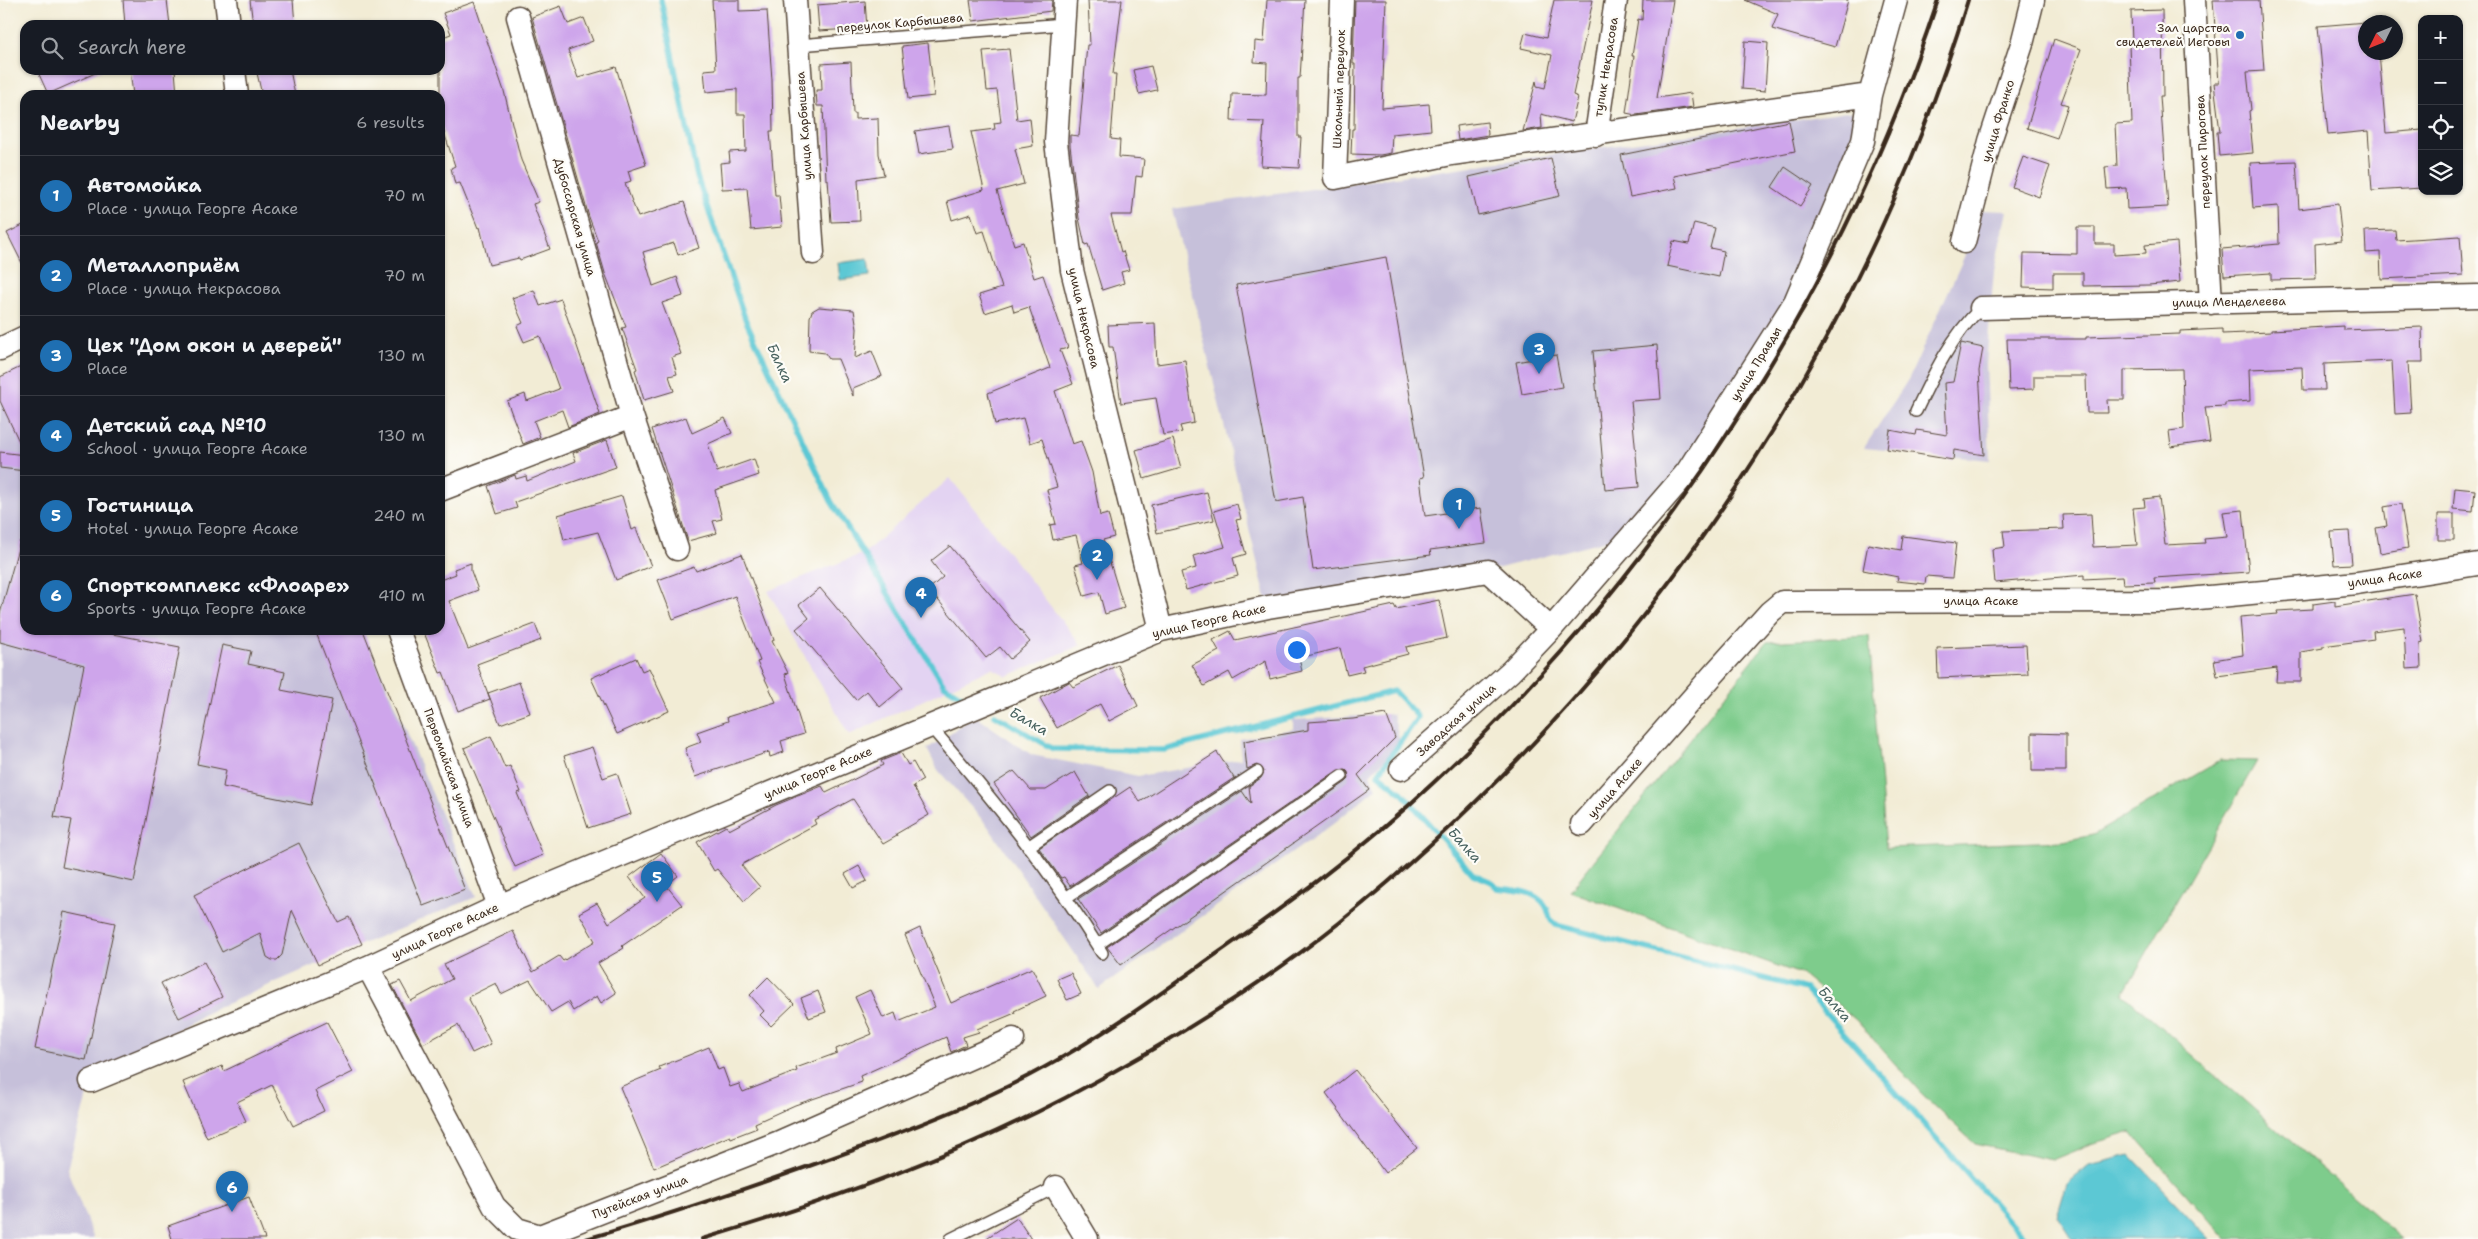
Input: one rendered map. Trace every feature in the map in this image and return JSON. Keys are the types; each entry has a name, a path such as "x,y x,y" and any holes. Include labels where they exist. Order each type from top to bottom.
{"street":[{"path":"226,0 228,20"},
{"name":"улица Карбышева","path":"795,0 813,253"},
{"name":"улица Некрасова","path":"1066,0 1056,142 1072,270 1161,630"},
{"name":"Школьный переулок","path":"1342,0 1336,178 1451,154 1596,135"},
{"name":"тупик Некрасова","path":"1596,135 1616,0"},
{"name":"улица Правды","path":"1511,671 1551,629 1687,472 1795,302 1863,142 1870,95 1896,0"},
{"name":"улица Франко","path":"1964,242 1990,141 2022,44 2033,0"},
{"name":"переулок Пирогова","path":"2194,0 2211,303"},
{"name":"Дубоссарская улица","path":"518,17 632,416 677,549"},
{"path":"235,75 236,90"},
{"path":"1596,135 1741,111 1870,95"},
{"name":"улица Менделеева","path":"1981,308 2478,296"},
{"path":"0,350 20,340"},
{"path":"445,488 632,416"},
{"name":"улица Асаке","path":"1582,824 1712,676 1770,612 1782,602 2167,601 2357,583 2478,564"},
{"name":"улица Георге Асаке","path":"91,1081 368,967 499,906 1161,630 1268,607 1488,571 1551,629"},
{"name":"Первомайская улица","path":"400,635 499,906"},
{"name":"Заводская улица","path":"1401,769 1511,671"},
{"name":"Путейская улица","path":"368,967 494,1206 516,1229 540,1236 777,1143 1013,1039"},
{"path":"1056,1187 1087,1239"}],"lane":[{"name":"переулок Карбышева","path":"798,45 1065,24"},
{"path":"1916,411 1928,386 1964,324 1981,308"},
{"path":"930,726 987,793 1067,897 1100,949 1342,776"},
{"path":"1067,897 1257,772"},
{"path":"1028,847 1110,792"},
{"path":"951,1239 1056,1187"}],"shaded area":[{"path":"1868,109 1795,302 1634,533 1488,571 1268,607 1172,209"},
{"path":"1979,210 2007,211 1994,271 1986,365 1990,460 1864,448 1909,378 1970,244"},
{"path":"20,368 20,635 365,635 476,897 362,944 206,1013 91,1081 67,1169 94,1239 0,1239 0,378"},
{"path":"950,478 1081,645 1007,676 992,668 849,735 768,591 864,553"},
{"path":"1393,714 1400,743 1370,775 1376,788 1333,824 1099,989 987,825 938,770 927,749 975,716 1032,755 1138,776 1241,759 1240,739 1293,729 1293,720"}],"green space":[{"path":"1869,636 1886,848 2063,841 2093,835 2221,760 2257,761 2123,994 2402,1239 2226,1239 2131,1132 2091,1144 2052,1160 1975,1144 1921,1093 1856,1020 1803,975 1570,891 1767,642"}],"water":[{"path":"868,259 870,276 840,280 838,263"},
{"path":"2130,1155 2210,1239 2072,1239 2057,1216 2067,1183 2089,1165"}],"building":[{"path":"123,0 167,0 169,20 125,20"},
{"path":"250,0 293,0 295,20 252,20"},
{"path":"712,0 739,0 739,11 767,10 772,80 773,131 770,131 775,195 779,195 782,227 751,230 747,188 722,189 720,163 730,162 729,152 746,151 745,114 737,114 737,89 706,92 704,70 716,69"},
{"path":"970,0 1052,0 1051,11 973,21"},
{"path":"1088,0 1122,0 1113,74 1116,74 1111,139 1120,140 1119,157 1144,159 1142,177 1136,176 1132,215 1111,215 1121,252 1123,251 1129,270 1121,272 1124,283 1102,290 1088,244 1085,245 1079,218 1070,145 1070,135 1079,136 1087,45 1090,45"},
{"path":"1267,0 1305,0 1300,78 1298,78 1298,137 1301,137 1299,168 1261,166 1264,122 1231,121 1232,94 1266,95 1267,63 1254,62 1255,41 1264,42"},
{"path":"1355,0 1386,0 1382,108 1429,104 1431,130 1392,134 1391,153 1380,155 1351,154 1352,129 1354,129 1355,64 1353,64"},
{"path":"1554,0 1593,0 1573,95 1578,97 1572,122 1541,114 1542,128 1523,131 1536,81 1537,86 1545,88 1552,55 1521,48 1525,33 1546,38"},
{"path":"1643,0 1673,0 1657,98 1691,93 1693,107 1636,115 1626,113 1634,56 1632,56 1638,19 1642,20"},
{"path":"1745,0 1848,0 1835,47 1772,29 1778,14"},
{"path":"2213,0 2259,0 2264,71 2247,72 2253,153 2219,156 2217,132 2220,132 2214,83 2219,83"},
{"path":"865,1 867,28 819,31 817,5"},
{"path":"474,2 504,91 521,160 539,202 533,204 550,249 520,260 519,258 489,265 480,227 478,228 460,183 455,184 451,168 455,166 445,135 445,90 440,90 440,75 445,75 445,36 451,34 443,13"},
{"path":"561,6 568,24 584,18 593,41 568,50 578,78 616,67 646,165 628,171 631,181 625,183 638,217 684,202 699,248 678,255 674,243 643,252 653,286 677,277 683,296 662,303 681,354 672,357 677,374 669,376 674,391 644,400 635,370 637,369 622,328 626,327 605,273 596,242 598,241 589,217 532,17"},
{"path":"2162,10 2163,96 2160,96 2168,207 2127,209 2126,188 2107,189 2105,167 2117,166 2115,124 2132,123 2129,45 2132,45 2131,11"},
{"path":"2358,23 2358,60 2380,60 2386,133 2418,130 2418,188 2372,191 2368,131 2328,135 2318,26"},
{"path":"2054,39 2081,49 2061,103 2068,105 2057,138 2027,128"},
{"path":"1745,41 1768,43 1765,91 1742,89"},
{"path":"928,43 934,96 908,99 902,46"},
{"path":"1009,49 1017,120 1030,118 1033,146 1015,149 1024,184 997,191 1014,245 1023,242 1034,278 1043,275 1068,348 1060,350 1073,384 1055,391 1072,444 1081,441 1092,472 1100,516 1108,514 1114,537 1103,540 1124,608 1105,614 1099,592 1084,596 1075,565 1083,563 1076,535 1053,540 1050,525 1056,524 1047,490 1057,487 1042,439 1030,443 1023,418 995,424 988,393 1050,368 1029,307 1014,312 1012,304 985,313 979,295 1002,288 984,231 977,233 971,214 952,220 947,201 984,190 971,132 995,129 994,123 1001,122 997,90 987,91 983,51"},
{"path":"851,62 853,113 855,113 855,119 878,118 879,154 884,175 858,179 860,221 831,222 828,179 826,180 823,106 817,106 816,90 822,90 821,64"},
{"path":"1151,66 1157,90 1139,94 1133,70"},
{"path":"39,75 91,75 57,90 46,90"},
{"path":"131,75 175,75 177,90 132,90"},
{"path":"257,75 291,75 294,90 261,90"},
{"path":"1789,121 1795,151 1674,176 1677,188 1630,197 1621,155"},
{"path":"1487,122 1488,135 1458,140 1456,126"},
{"path":"949,126 953,149 919,154 915,131"},
{"path":"2023,157 2050,166 2039,197 2012,187"},
{"path":"1551,158 1560,196 1478,215 1469,177"},
{"path":"2296,161 2299,209 2338,204 2342,241 2315,244 2316,279 2271,280 2271,273 2224,276 2222,249 2279,244 2278,206 2253,208 2250,163"},
{"path":"1785,167 1813,186 1800,206 1772,187"},
{"path":"1694,223 1715,228 1710,248 1724,251 1719,277 1667,266 1673,241 1689,244"},
{"path":"20,226 20,259 7,233"},
{"path":"2077,227 2095,227 2095,244 2114,244 2114,255 2146,253 2145,245 2177,242 2180,282 2149,285 2083,286 2083,273 2053,273 2053,288 2023,287 2024,253 2077,254"},
{"path":"2395,230 2396,240 2460,236 2463,275 2381,279 2380,252 2366,253 2365,231"},
{"path":"1386,257 1424,477 1420,478 1425,516 1481,508 1486,543 1430,550 1431,555 1313,570 1303,497 1276,502 1236,285"},
{"path":"534,290 540,306 561,299 600,414 568,427 562,410 534,421 540,437 523,444 507,401 525,394 527,401 559,389 540,336 524,342 517,326 523,323 512,298"},
{"path":"819,307 854,310 857,329 855,358 872,351 882,376 853,388 853,396 838,359 829,359 825,353 809,351 810,317 812,311"},
{"path":"1155,323 1157,364 1185,360 1194,423 1180,426 1182,432 1163,435 1156,398 1121,403 1113,347 1109,347 1108,325"},
{"path":"2344,326 2344,330 2422,327 2423,362 2408,362 2411,413 2395,414 2392,361 2324,364 2325,390 2303,390 2302,367 2249,369 2250,401 2225,403 2225,406 2205,407 2210,441 2171,447 2169,431 2184,429 2182,369 2124,370 2124,400 2107,400 2108,413 2087,413 2086,376 2034,376 2034,389 2009,390 2007,339 2086,339 2086,337 2180,334 2180,331 2222,329 2222,334"},
{"path":"1961,343 1983,348 1979,371 1984,455 1954,450 1953,460 1887,449 1890,430 1916,435 1917,430 1947,435 1944,383 1953,382"},
{"path":"1657,345 1661,399 1631,401 1639,487 1605,490 1593,351"},
{"path":"1556,355 1562,387 1522,394 1516,362"},
{"path":"20,367 20,443 0,401 0,377"},
{"path":"686,417 692,433 725,418 732,433 708,444 717,472 754,459 759,475 715,490 722,519 713,521 717,533 688,541 652,429"},
{"path":"1173,439 1181,468 1144,479 1136,450"},
{"path":"607,440 616,467 515,502 517,508 497,514 488,486 515,475 516,479 526,476 527,481 576,461 573,453"},
{"path":"0,452 20,454 20,470 0,468"},
{"path":"2455,488 2475,490 2473,511 2453,509"},
{"path":"1207,492 1214,520 1157,533 1151,505"},
{"path":"622,496 632,530 636,528 651,566 616,580 598,532 564,540 558,515"},
{"path":"2159,497 2165,545 2205,543 2204,539 2227,537 2223,512 2243,510 2249,572 2154,578 2155,583 2123,584 2122,577 2084,579 2084,575 1995,583 1992,549 2005,547 2003,531 2064,529 2063,515 2091,514 2093,547 2137,545 2133,508 2145,507 2144,499"},
{"path":"1237,504 1241,519 1236,520 1246,554 1233,558 1238,576 1186,590 1181,572 1196,568 1193,556 1225,547 1214,511"},
{"path":"2401,504 2408,548 2380,553 2376,528 2387,526 2384,507"},
{"path":"2438,514 2454,514 2454,540 2438,540"},
{"path":"2349,531 2352,564 2334,565 2331,532"},
{"path":"1903,536 1956,543 1952,578 1926,576 1925,584 1897,581 1898,577 1863,570 1868,544 1901,550"},
{"path":"20,541 20,635 118,635 180,647 134,882 62,867 71,820 54,817 84,665 0,642 0,614"},
{"path":"950,546 1030,642 1010,659 1000,647 986,658 929,589 943,577 931,561"},
{"path":"742,554 774,640 772,641 788,673 785,674 804,734 781,741 784,752 770,757 769,752 695,777 685,748 701,742 697,732 728,721 727,717 776,702 757,662 760,661 735,596 673,619 658,580 694,567 696,571"},
{"path":"471,563 471,571 478,590 449,601 468,649 535,624 541,640 477,664 490,699 458,711 443,672 440,673 425,635 445,635 445,578 456,574 454,569"},
{"path":"820,588 903,688 880,707 867,691 856,700 796,629 809,618 799,605"},
{"path":"2415,594 2423,642 2420,643 2421,668 2406,669 2404,627 2373,631 2374,639 2323,646 2323,648 2301,652 2301,682 2276,682 2277,668 2217,676 2214,660 2243,655 2240,617 2278,614 2277,611 2313,609 2313,604 2335,601 2335,606"},
{"path":"1439,600 1447,638 1406,647 1408,654 1362,666 1364,671 1347,675 1340,648 1299,658 1302,671 1270,679 1266,661 1233,680 1229,672 1204,686 1192,665 1219,651 1213,640 1230,631 1235,640 1394,605 1396,609"},
{"path":"317,635 365,635 465,890 423,906"},
{"path":"222,645 251,651 248,664 285,672 281,690 332,700 311,805 223,787 226,770 197,764"},
{"path":"2026,645 2028,674 1938,678 1937,648"},
{"path":"636,658 642,671 649,668 669,711 617,734 591,678"},
{"path":"1118,665 1138,706 1109,721 1100,704 1057,728 1040,698 1069,682 1073,687"},
{"path":"519,682 530,713 500,724 488,693"},
{"path":"1386,714 1395,738 1358,775 1369,790 1121,965 1107,947 1349,779 1348,772 1345,769 1338,770 1101,933 1078,899 1242,791 1251,804 1249,786 1261,778 1264,771 1257,765 1247,769 1244,741 1308,730 1308,722 1353,719"},
{"path":"2032,733 2066,734 2066,771 2032,771"},
{"path":"491,736 505,768 510,766 521,792 517,793 543,855 515,867 464,748"},
{"path":"592,747 603,778 617,773 631,814 588,828 564,756"},
{"path":"1217,752 1234,778 1070,886 1064,877 1061,878 1039,848 1130,787 1140,802"},
{"path":"901,753 908,765 913,762 923,780 913,786 929,815 896,834 897,836 883,844 853,799 814,820 816,824 741,865 760,887 744,901 717,869 714,871 697,842 726,826 729,830 776,805 822,786 826,793 883,765 881,761"},
{"path":"1014,771 1031,790 1046,790 1075,772 1089,796 1031,836 994,784"},
{"path":"299,843 338,922 349,917 362,944 318,965 292,910 282,955 277,960 267,957 260,933 222,952 194,895"},
{"path":"661,853 678,876 666,885 682,905 622,946 624,948 598,963 616,993 601,1003 597,996 573,1011 568,1002 551,1012 530,980 501,994 496,983 468,997 491,1044 472,1053 458,1025 423,1044 392,985 400,981 411,1001 452,979 444,964 513,931 533,972 559,956 563,961 595,941 579,913 597,903 609,923 645,898 629,877"},
{"path":"859,866 867,881 853,888 845,874"},
{"path":"64,912 115,923 86,1060 35,1049"},
{"path":"920,928 951,1003 1032,968 1046,996 1014,1011 1015,1013 977,1029 979,1032 963,1037 966,1045 951,1052 946,1037 860,1076 862,1082 795,1105 755,1123 757,1128 731,1138 730,1136 654,1168 620,1087 661,1070 659,1067 709,1047 718,1070 723,1068 730,1087 739,1084 743,1092 797,1071 796,1068 837,1053 836,1049 872,1034 855,997 870,990 883,1018 895,1013 898,1022 935,1007 905,935"},
{"path":"204,962 222,997 179,1018 161,983"},
{"path":"1071,973 1081,994 1067,1000 1057,979"},
{"path":"768,977 794,1004 771,1026 760,1015 764,1011 750,995"},
{"path":"818,991 826,1012 809,1018 801,998"},
{"path":"327,1022 353,1072 315,1091 324,1111 293,1126 272,1085 237,1102 246,1121 207,1138 183,1082 222,1066 224,1071"},
{"path":"1355,1070 1417,1148 1385,1173 1326,1093"},
{"path":"249,1197 265,1239 172,1239 168,1226"},
{"path":"1017,1218 1031,1239 985,1239"}],"waterway":[{"name":"Балка","path":"661,0 697,177 746,321 831,501 944,685 963,697"},
{"name":"Балка","path":"995,715 1053,749 1164,750 1394,691 1418,717 1378,774 1402,793 1473,874 1492,882 1496,888 1516,890 1536,896 1545,905 1551,920 1556,925 1805,989 2025,1239"}],"railway":[{"path":"586,1239 723,1196 859,1148 930,1121 1023,1079 1086,1043 1126,1017 1264,920 1350,855 1432,784 1516,701 1594,613 1667,521 1734,424 1795,322 1850,218 1897,110 1938,0"},
{"path":"702,1239 795,1210 933,1159 1022,1120 1101,1079 1206,1017 1274,972 1339,923 1446,830 1546,730 1638,622 1722,508 1798,389 1864,264 1921,134 1968,0"}],"place":[{"name":"Зал царства свидетелей Иеговы","path":"2240,35"},
{"name":"Цех \"Дом окон и дверей\"","path":"1539,374"},
{"name":"Автомойка","path":"1459,529"},
{"name":"Металлоприём","path":"1097,580"},
{"name":"Детский сад №10","path":"921,618"},
{"name":"Гостиница","path":"657,902"},
{"name":"Спорткомплекс «Флоаре»","path":"232,1212"}]}
